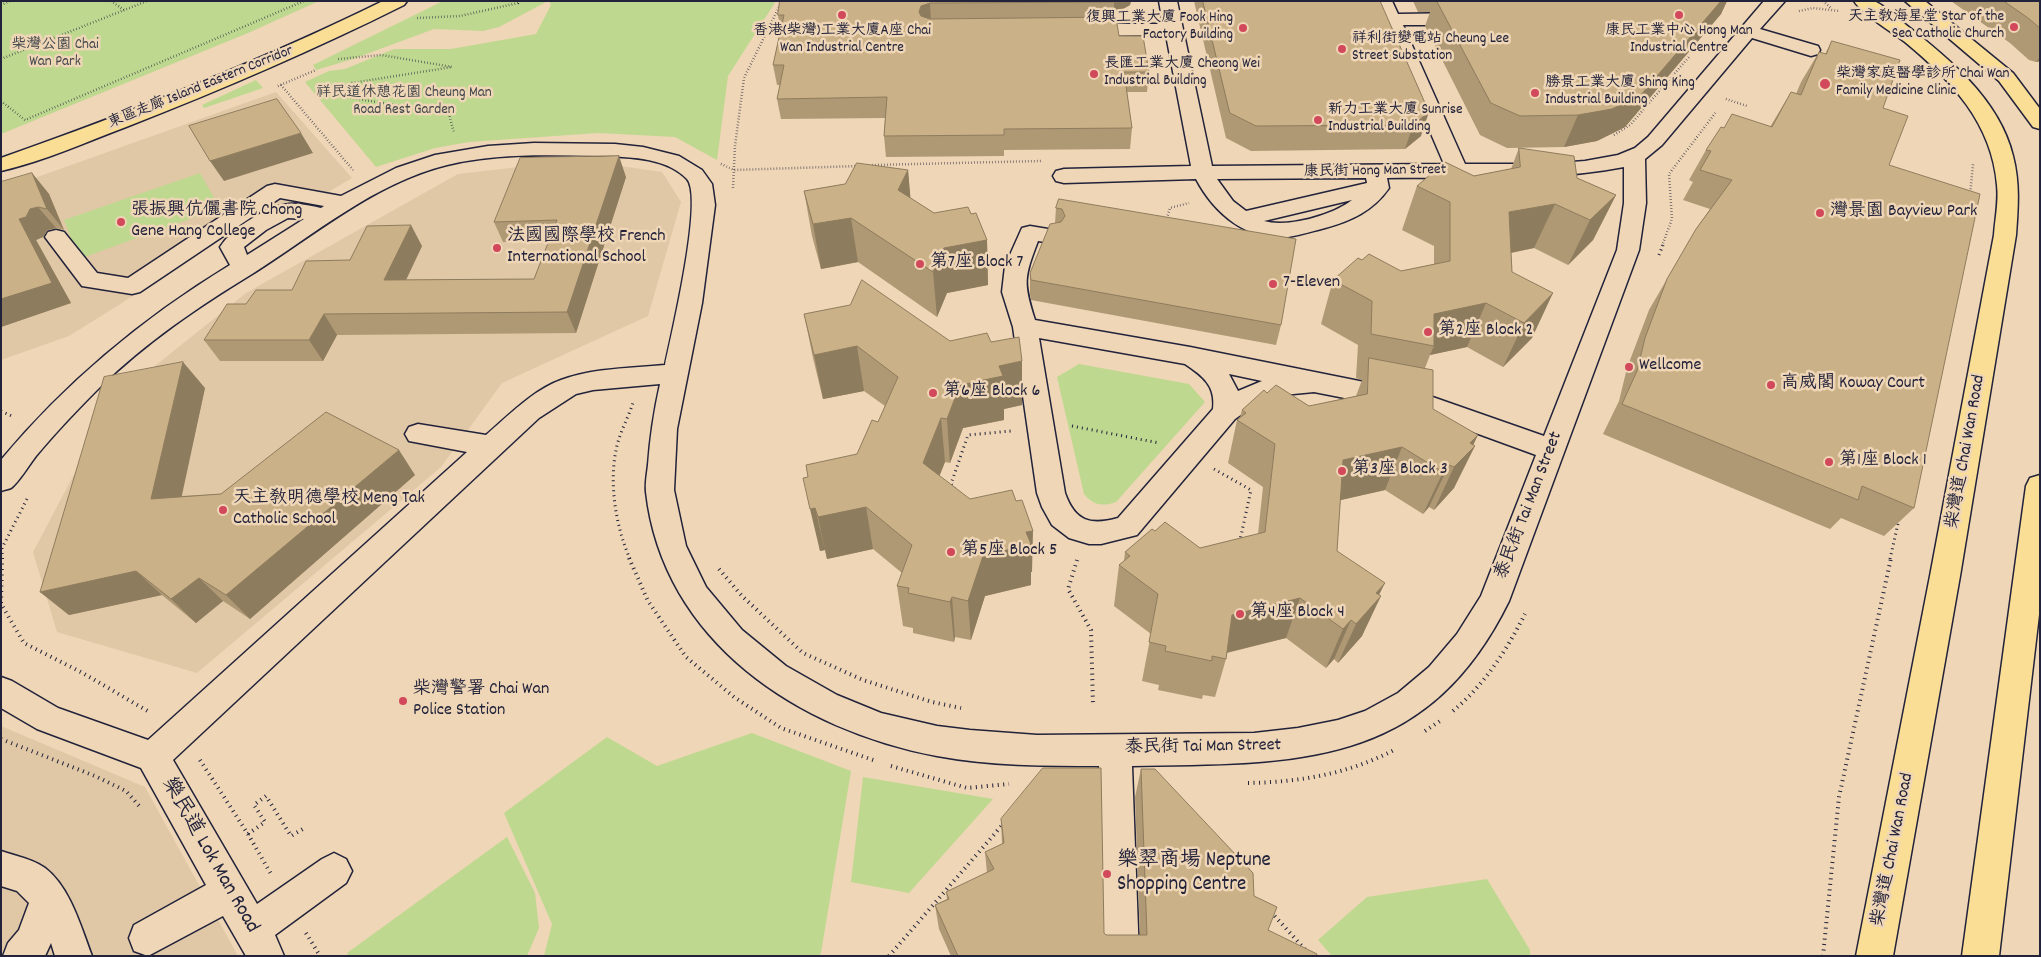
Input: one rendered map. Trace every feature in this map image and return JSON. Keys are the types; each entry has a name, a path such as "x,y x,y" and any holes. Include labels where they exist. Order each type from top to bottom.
{"main road":[{"name":"東區走廊 Island Eastern Corridor","path":"1,148 147,96 272,44 365,1"},
{"name":"東區走廊 Island Eastern Corridor","path":"1,165 116,123 209,86 314,41 398,1"},
{"path":"1914,1 2006,77 2040,123"},
{"name":"柴灣道 Chai Wan Road","path":"1854,7 1921,46 1954,75 1986,114 2001,150 2008,185 2005,235 1947,566 1874,956"},
{"path":"1980,956 2040,486"}],"street":[{"path":"1168,1 1202,173 1211,190 1224,205 1242,219 1258,227 1286,230 1346,216 1360,207 1377,180"},
{"path":"1383,1 1458,171"},
{"name":"康民街 Hong Man Street","path":"1064,176 1202,173 1377,180 1458,171 1607,165 1634,157 1655,142 1768,7 1776,1"},
{"path":"1391,20 1477,18"},
{"path":"1060,30 1174,30"},
{"path":"1748,31 1811,50"},
{"name":"泰民街 Tai Man Street","path":"1,480 44,430 100,371 170,315 380,183 421,166 480,153 614,150 647,154 680,164 697,177 701,185 704,203 694,282 659,460 661,506 674,555 688,584 706,612 731,641 767,671 806,696 845,714 885,729 932,741 981,748 1034,750 1258,749 1312,742 1373,724 1406,705 1435,683 1457,660 1479,630 1494,601 1628,250 1635,219 1637,182 1634,157"},
{"path":"56,237 90,280 132,286 276,192 283,191 345,204"},
{"path":"1052,236 1030,233 1017,266 1014,292 1025,327 1051,492 1055,509 1067,524 1086,532 1108,533 1127,526 1226,412 1244,398 1266,388 1290,383 1313,383"},
{"path":"1025,327 1190,356 1313,383 1424,404 1552,450"},
{"path":"1190,356 1209,367 1221,381 1228,396 1226,412"},
{"path":"1,691 48,719 153,757 530,411 568,387 593,381 676,373"},
{"path":"418,434 490,446"},
{"path":"1114,750 1121,956"},
{"name":"樂民道 Lok Man Road","path":"153,757 258,943"},
{"path":"1,868 32,880 48,900 61,923 74,956"},
{"path":"258,943 288,903 334,870"},
{"path":"147,938 230,892"},
{"path":"21,956 33,942 48,900"}],"path":[{"path":"1,5 10,1"},
{"path":"111,1 124,10"},
{"path":"1,59 147,1"},
{"path":"1,102 25,120 304,1"},
{"path":"410,22 418,18 460,16 518,3 518,1"},
{"path":"733,177 744,78 782,1"},
{"path":"1823,1 1832,10"},
{"path":"1772,38 1794,13 1813,8 1832,10 1854,7"},
{"path":"1608,139 1630,125 1693,52"},
{"path":"345,55 337,59 380,55 452,67 352,83 329,94 449,114 456,138"},
{"path":"272,88 292,82 322,66"},
{"path":"1658,256 1672,219 1669,174 1731,92"},
{"path":"289,94 355,173"},
{"path":"1726,99 1747,106"},
{"path":"1968,204 1972,184 1973,156"},
{"path":"721,164 734,170 1006,162"},
{"path":"1166,224 1170,208 1189,202"},
{"path":"643,375 616,450 613,496 625,548 648,601 686,657 734,697 781,728 853,755 967,788 1012,784"},
{"path":"957,490 951,484 968,435 1040,427 1068,426 1168,445 1251,490 1240,542"},
{"path":"28,498 2,548 2,604 24,644 81,672 170,724 199,759 248,834 320,956"},
{"path":"1823,956 1839,797 1900,515"},
{"path":"1080,552 1068,589 1092,630 1093,704"},
{"path":"1418,736 1463,703 1486,679 1508,649 1525,613"},
{"path":"1,739 95,776 126,791 146,814"},
{"path":"1247,783 1311,779 1349,769 1386,754 1402,745"},
{"path":"248,834 265,822 254,805 266,796 291,836 303,828"},
{"path":"889,956 1006,820"},
{"path":"1265,906 1311,956"}],"shaded area":[{"name":"張振興伉儷書院 Chong Gene Hang College","path":"276,92 352,178 308,204 268,203 122,303 69,336 1,360 1,190"},
{"path":"579,160 662,172 681,202 648,316 502,383 441,467 197,673 57,632 33,552 97,431 135,382 246,293 458,174"},
{"path":"1,726 145,787 238,956 1,956"}],"green space":[{"name":"柴灣公園 Chai Wan Park","path":"1,1 319,1 248,33 1,134"},
{"path":"443,1 548,1 499,27 483,31 434,29 353,59 316,70 313,65"},
{"name":"祥民道休憩花園 Cheung Man Road Rest Garden","path":"549,1 776,1 728,76 717,160 675,137 598,133 469,142 435,148 376,167 305,82 329,71 345,69 394,49 451,49 536,34 551,5"},
{"path":"256,80 263,88 204,108 202,105"},
{"path":"200,173 220,208 79,259 64,220"},
{"path":"1079,364 1189,384 1205,402 1116,502 1111,504 1095,503 1084,494 1057,377"},
{"path":"752,733 851,771 819,956 544,956 552,924 504,813 607,737 657,766"},
{"path":"863,777 993,799 909,893 851,882"},
{"path":"507,837 535,893 539,928 527,956 349,956 347,953"},
{"path":"1487,879 1530,950 1530,956 1332,956 1318,940 1367,897"}],"building":[{"path":"780,1 1114,1 930,3 921,6 919,12 921,16 930,19 1116,17 1119,36 1143,36 1149,72 1124,72 1132,128 1004,129 1004,135 884,136 887,97 777,99 784,65 773,65 784,15 778,15"},
{"path":"1203,1 1380,1 1429,112 1413,125 1256,126 1230,113"},
{"path":"1437,1 1721,1 1640,96 1612,109 1578,115 1520,116 1491,103"},
{"path":"2004,1 2040,1 2040,28 2028,18"},
{"path":"1832,41 1900,60 1883,108 1908,116 1889,165 1980,194 1914,508 1862,486 1858,500 1622,404 1637,371 1645,338 1667,279 1696,229 1732,180 1700,170 1711,151 1706,150 1721,127 1724,128 1732,114 1772,127 1791,92 1801,95 1819,52 1826,54"},
{"path":"277,99 301,133 210,161 189,126"},
{"path":"1519,148 1574,156 1577,178 1616,195 1590,220 1555,204 1509,212 1512,272 1553,293 1524,323 1486,303 1434,314 1434,346 1371,334 1372,301 1333,280 1358,258 1362,260 1369,254 1401,271 1450,261 1450,202 1417,186 1445,162 1474,176 1520,167"},
{"path":"619,156 567,312 324,314 309,340 204,340 227,304 246,304 256,290 292,290 306,261 350,260 367,226 411,225 384,280 534,279 557,220 494,222 520,158"},
{"path":"857,163 908,170 898,190 934,213 968,207 971,214 976,213 987,240 944,248 933,272 851,218 813,224 804,191 845,184"},
{"path":"32,173 47,209 38,207 30,209 26,217 19,219 52,283 1,299 1,182"},
{"path":"1059,199 1296,239 1281,325 1031,280 1030,273 1050,224 1061,222 1065,216 1062,209 1056,208"},
{"path":"862,280 950,341 987,333 991,342 1019,337 1022,361 999,366 1003,376 960,385 947,419 941,418 923,463 970,499 1012,490 1016,501 1022,500 1033,531 1026,532 1031,544 983,556 968,601 952,597 950,602 908,593 909,588 897,586 912,545 866,507 818,517 815,508 810,509 803,478 808,477 806,465 857,454 872,420 878,422 898,377 857,346 814,355 804,314 850,305"},
{"path":"1369,358 1433,370 1433,409 1478,435 1470,443 1475,446 1454,467 1449,465 1443,472 1402,447 1343,460 1337,551 1385,583 1376,593 1381,596 1356,624 1351,620 1343,629 1300,598 1232,615 1226,659 1212,656 1212,661 1165,651 1166,646 1149,642 1158,594 1119,565 1130,556 1125,552 1152,529 1155,531 1165,522 1200,548 1265,532 1275,444 1237,420 1246,413 1242,410 1264,390 1267,393 1276,385 1309,406 1367,394"},
{"path":"183,362 151,499 221,494 326,412 399,450 226,595 199,578 171,599 136,571 40,592 104,377"},
{"name":"樂翠商場 Neptune Shopping Centre","path":"1043,768 1101,768 1104,933 1106,935 1147,935 1141,769 1155,769 1253,873 1254,896 1277,907 1268,930 1317,954 1316,956 958,956 935,905 949,899 946,892 994,869 985,852 1004,843 1001,819"}],"place":[{"name":"香港(柴灣)工業大廈A座 Chai Wan Industrial Centre","path":"842,15"},
{"name":"康民工業中心 Hong Man Industrial Centre","path":"1679,15"},
{"name":"天主教海星堂 Star of the Sea Catholic Church","path":"2014,27"},
{"name":"復興工業大廈 Fook Hing Factory Building","path":"1243,28"},
{"name":"祥利街變電站 Cheung Lee Street Substation","path":"1342,49"},
{"name":"長匯工業大廈 Cheong Wei Industrial Building","path":"1094,74"},
{"name":"柴灣家庭醫學診所 Chai Wan Family Medicine Clinic","path":"1825,84"},
{"name":"勝景工業大廈 Shing King Industrial Building","path":"1535,93"},
{"name":"新力工業大廈 Sunrise Industrial Building","path":"1318,120"},
{"name":"灣景園 Bayview Park","path":"1820,213"},
{"name":"張振興伉儷書院 Chong Gene Hang College","path":"121,222"},
{"name":"法國國際學校 French International School","path":"497,248"},
{"name":"第7座 Block 7","path":"920,264"},
{"name":"7-Eleven","path":"1273,284"},
{"name":"第2座 Block 2","path":"1428,332"},
{"name":"Wellcome","path":"1629,367"},
{"name":"高威閣 Koway Court","path":"1771,385"},
{"name":"第6座 Block 6","path":"933,393"},
{"name":"第1座 Block 1","path":"1829,462"},
{"name":"第3座 Block 3","path":"1342,471"},
{"name":"天主教明德學校 Meng Tak Catholic School","path":"223,510"},
{"name":"第5座 Block 5","path":"951,552"},
{"name":"第4座 Block 4","path":"1240,614"},
{"name":"柴灣警署 Chai Wan Police Station","path":"403,701"},
{"name":"樂翠商場 Neptune Shopping Centre","path":"1107,874"}]}
